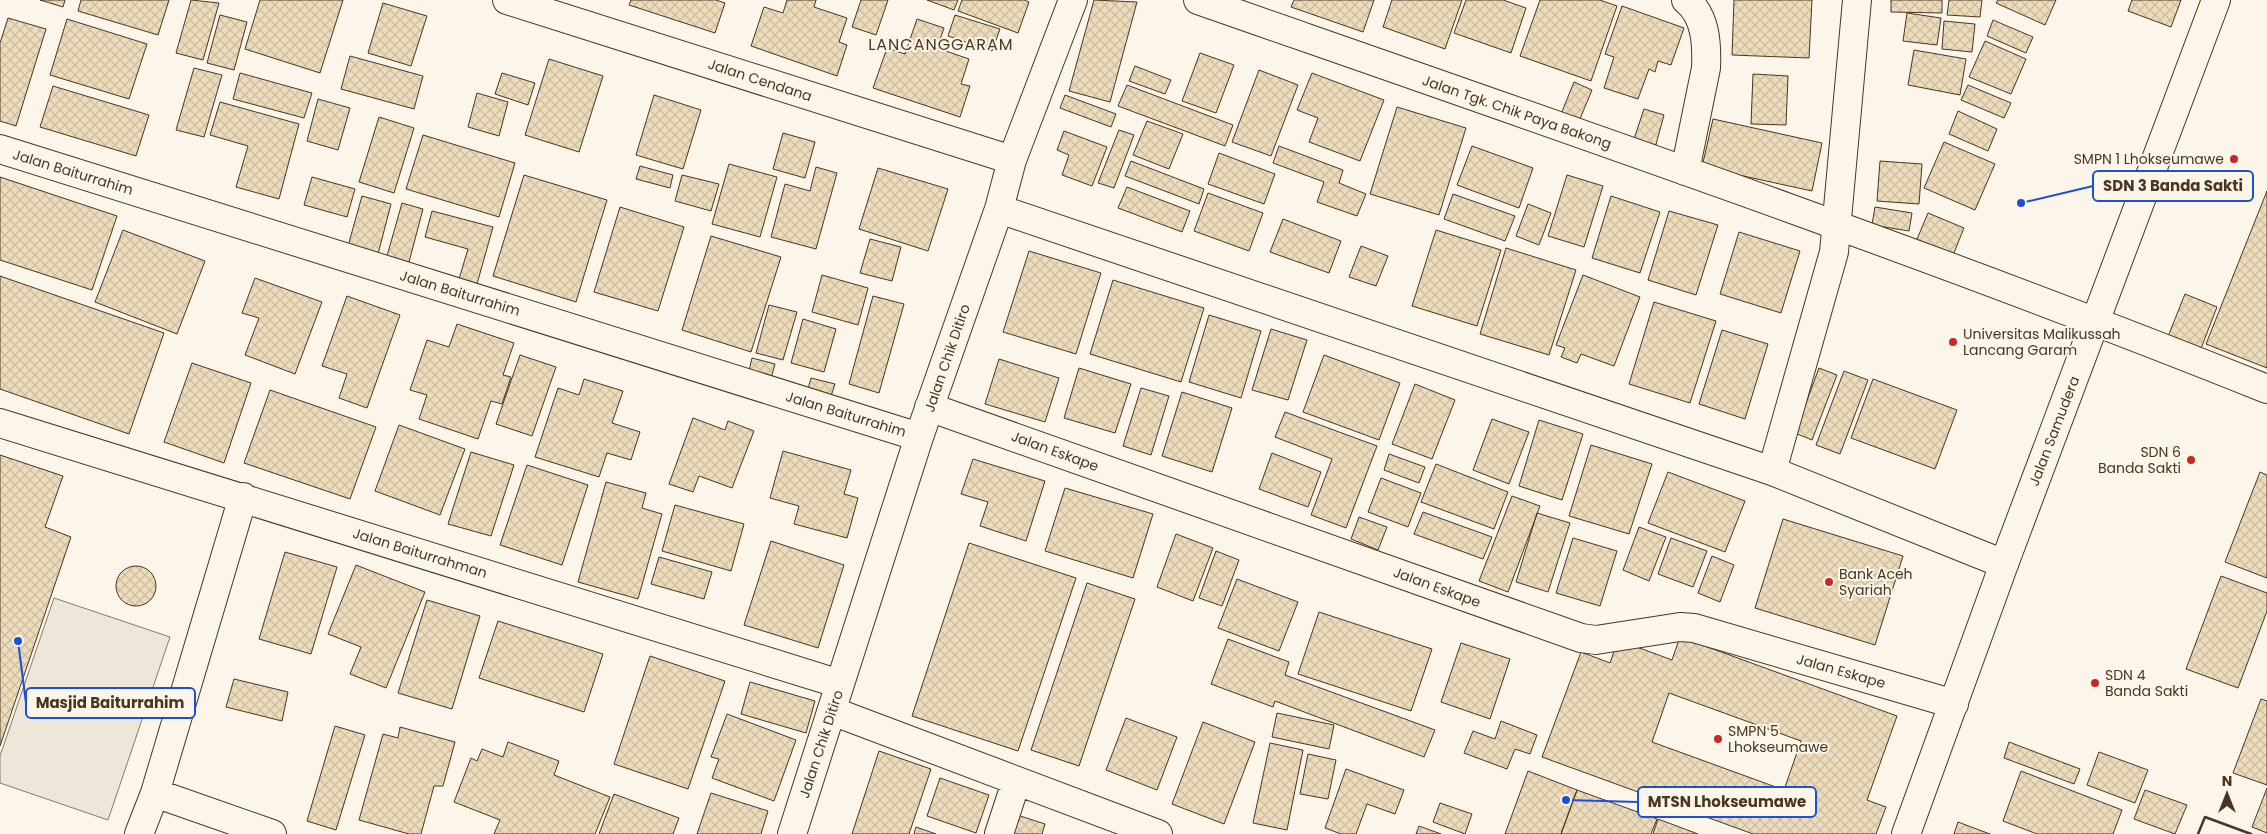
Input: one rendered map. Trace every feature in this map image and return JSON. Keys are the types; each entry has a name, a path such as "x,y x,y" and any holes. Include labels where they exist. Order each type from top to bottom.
{"street":[{"name":"Jalan Cendana","path":"507,0 1012,160"},
{"name":"Jalan Chik Ditiro","path":"792,834 919,437 999,210 1012,160 1072,0"},
{"name":"Jalan Tgk. Chik Paya Bakong","path":"1198,0 1836,224 2096,321 2267,389"},
{"path":"1686,0 1699,14 1707,52 1706,68 1686,171"},
{"path":"1772,470 1834,252 1857,0"},
{"name":"Jalan Samudera","path":"1906,834 2004,564 2216,0"},
{"name":"Jalan Baiturrahim","path":"0,149 919,437"},
{"path":"999,210 1772,470 2004,564"},
{"name":"Jalan Eskape","path":"930,407 1581,638 1596,640 1680,627 1694,628 1954,704"},
{"name":"Jalan Baiturrahman","path":"0,423 840,684"},
{"path":"140,834 155,793 243,497"},
{"path":"832,711 1158,834"},
{"path":"999,834 1016,782"},
{"path":"155,793 272,834"}],"shaded area":[{"path":"54,598 170,637 108,820 0,783 0,756"}],"building":[{"path":"40,0 65,0 63,7"},
{"path":"81,0 169,0 158,35 78,11"},
{"path":"191,0 219,3 203,60 176,53"},
{"path":"260,0 343,0 320,73 245,49"},
{"path":"631,0 716,0 725,3 715,33 629,5"},
{"path":"787,0 816,0 814,7 847,18 839,42 847,45 837,76 751,46 764,7 783,13"},
{"path":"861,0 888,0 876,35 852,27"},
{"path":"927,0 958,0 954,10"},
{"path":"962,0 1024,0 1029,2 1018,33 958,11"},
{"path":"1094,0 1137,2 1110,102 1069,91"},
{"path":"1294,0 1374,0 1363,32 1291,7"},
{"path":"1392,0 1462,0 1445,49 1383,27"},
{"path":"1466,0 1503,0 1526,8 1511,53 1454,33"},
{"path":"1540,0 1600,0 1617,6 1591,81 1520,56"},
{"path":"1734,0 1812,0 1809,58 1732,55"},
{"path":"1891,0 1942,0 1942,13 1891,12"},
{"path":"1949,0 1982,0 1980,17 1947,15"},
{"path":"1998,0 2056,0 2045,25 1996,3"},
{"path":"2132,0 2181,0 2171,27 2128,11"},
{"path":"383,3 427,16 411,66 368,53"},
{"path":"1622,6 1684,28 1671,65 1658,61 1655,72 1649,69 1638,99 1604,88 1614,57 1605,54"},
{"path":"1907,13 1941,18 1937,45 1903,41"},
{"path":"220,15 247,22 234,70 207,63"},
{"path":"955,15 1000,29 992,51 948,36"},
{"path":"8,18 46,29 16,126 0,121 0,43"},
{"path":"67,19 147,44 129,99 50,75"},
{"path":"917,19 944,28 937,48 969,59 961,84 970,86 960,117 873,88 887,48 905,54"},
{"path":"1993,20 2033,37 2026,53 1987,36"},
{"path":"1944,21 1975,24 1972,52 1942,49"},
{"path":"1985,41 2026,59 2011,94 1969,77"},
{"path":"1914,50 1966,59 1960,95 1908,85"},
{"path":"1200,53 1234,65 1216,113 1182,101"},
{"path":"350,56 423,76 414,109 341,89"},
{"path":"549,59 603,76 579,152 525,135"},
{"path":"1135,66 1171,80 1165,94 1129,81"},
{"path":"194,68 222,75 204,137 176,130"},
{"path":"1259,70 1298,85 1271,156 1232,142"},
{"path":"240,73 312,93 304,118 233,99"},
{"path":"502,73 535,83 528,105 495,94"},
{"path":"1312,73 1384,100 1360,161 1309,142 1318,118 1297,110"},
{"path":"1753,74 1788,76 1786,125 1751,124"},
{"path":"1574,82 1592,90 1577,126 1559,119"},
{"path":"1127,85 1233,125 1225,146 1118,106"},
{"path":"1968,85 2011,103 2004,118 1961,100"},
{"path":"53,86 149,115 136,156 40,127"},
{"path":"477,93 508,102 499,136 468,127"},
{"path":"654,95 701,110 683,169 636,155"},
{"path":"1065,95 1116,114 1111,127 1060,108"},
{"path":"318,99 350,108 338,150 307,141"},
{"path":"220,102 299,124 279,199 236,187 248,146 210,135"},
{"path":"1397,107 1466,128 1439,215 1370,194"},
{"path":"1644,109 1664,115 1655,148 1633,142"},
{"path":"1958,111 1997,129 1988,151 1949,134"},
{"path":"379,117 414,128 394,193 359,182"},
{"path":"1713,119 1822,143 1812,191 1702,167"},
{"path":"1147,121 1183,134 1169,169 1133,155"},
{"path":"1119,130 1134,135 1114,188 1098,183"},
{"path":"1064,131 1107,147 1092,186 1062,175 1069,155 1057,150"},
{"path":"783,133 815,142 805,178 773,169"},
{"path":"423,135 515,163 499,217 406,189"},
{"path":"1944,142 1995,164 1975,210 1924,188"},
{"path":"1279,146 1343,170 1339,183 1366,194 1357,216 1317,202 1324,182 1273,163"},
{"path":"1472,146 1533,168 1519,208 1457,185"},
{"path":"1219,153 1275,174 1264,204 1208,184"},
{"path":"1131,161 1204,189 1199,204 1125,176"},
{"path":"1880,161 1922,164 1919,204 1877,201"},
{"path":"729,164 777,177 760,237 712,224"},
{"path":"640,166 673,175 670,188 636,179"},
{"path":"816,167 837,173 816,249 771,237 785,184 810,191"},
{"path":"878,168 948,189 928,251 859,229"},
{"path":"524,175 607,200 576,302 493,276"},
{"path":"682,175 719,184 711,211 675,201"},
{"path":"1567,175 1603,186 1584,247 1548,236"},
{"path":"0,177 117,216 92,290 0,260"},
{"path":"312,177 355,189 347,217 304,205"},
{"path":"1127,187 1190,211 1182,232 1118,208"},
{"path":"2267,191 2267,368 2206,344"},
{"path":"1208,193 1263,213 1249,251 1194,231"},
{"path":"1453,194 1515,216 1505,241 1444,219"},
{"path":"362,196 391,204 378,254 348,246"},
{"path":"1611,196 1660,212 1640,273 1592,258"},
{"path":"402,203 423,209 409,262 387,256"},
{"path":"1528,204 1551,213 1539,245 1516,236"},
{"path":"620,207 684,227 658,311 594,292"},
{"path":"1875,207 1912,213 1909,231 1872,225"},
{"path":"432,211 493,227 477,284 459,279 468,249 425,237"},
{"path":"1669,211 1718,225 1696,295 1648,280"},
{"path":"1928,213 1964,228 1951,260 1915,244"},
{"path":"1283,219 1341,241 1329,273 1270,252"},
{"path":"123,230 205,261 177,334 95,302"},
{"path":"1436,230 1501,250 1477,326 1412,306"},
{"path":"1739,232 1800,251 1781,313 1720,294"},
{"path":"711,236 781,257 751,352 682,330"},
{"path":"870,239 901,247 892,281 860,273"},
{"path":"1361,246 1388,256 1376,286 1349,277"},
{"path":"1506,248 1576,270 1549,355 1480,334"},
{"path":"1029,251 1101,273 1076,354 1003,332"},
{"path":"822,275 868,288 858,325 812,312"},
{"path":"1583,275 1640,297 1614,366 1581,354 1577,363 1561,357 1565,348 1556,345"},
{"path":"0,276 164,333 129,434 0,389"},
{"path":"255,278 322,302 295,374 245,355 259,318 242,313"},
{"path":"1113,280 1204,308 1181,382 1090,354"},
{"path":"2185,294 2217,307 2200,351 2167,339"},
{"path":"347,296 400,315 367,408 339,398 347,374 322,366"},
{"path":"873,296 904,304 879,393 849,384"},
{"path":"1654,302 1716,321 1690,403 1629,384"},
{"path":"769,305 797,312 783,360 756,353"},
{"path":"1209,315 1261,331 1241,398 1189,382"},
{"path":"803,319 836,329 824,372 791,363"},
{"path":"457,324 514,343 503,375 511,377 502,404 491,401 478,439 419,419 427,395 410,390 427,340 449,347"},
{"path":"1271,329 1307,340 1288,400 1252,390"},
{"path":"1722,330 1768,344 1745,419 1699,404"},
{"path":"520,355 556,367 532,436 496,424"},
{"path":"1324,355 1400,383 1379,440 1303,412"},
{"path":"752,358 775,364 770,382 748,375"},
{"path":"999,359 1059,378 1045,422 985,404"},
{"path":"192,363 251,383 224,463 164,442"},
{"path":"1079,368 1131,384 1115,433 1064,418"},
{"path":"1819,368 1837,375 1812,440 1795,433"},
{"path":"1844,371 1868,380 1840,454 1816,445"},
{"path":"811,378 835,384 830,399 807,393"},
{"path":"584,379 623,391 612,423 640,432 631,460 607,453 599,477 535,457 558,388 579,395"},
{"path":"1873,379 1957,410 1935,469 1851,438"},
{"path":"1415,384 1455,400 1432,459 1392,444"},
{"path":"1141,388 1169,396 1151,455 1123,446"},
{"path":"270,390 376,427 350,499 244,463"},
{"path":"1182,392 1232,408 1212,472 1162,456"},
{"path":"1285,412 1377,446 1346,528 1311,515 1332,459 1275,437"},
{"path":"693,418 725,430 728,421 754,431 732,488 699,476 693,492 669,484"},
{"path":"1492,419 1529,432 1509,484 1473,470"},
{"path":"1539,420 1583,434 1562,500 1519,486"},
{"path":"399,425 465,449 440,515 375,491"},
{"path":"1591,445 1652,464 1629,534 1569,516"},
{"path":"783,451 851,470 844,494 858,498 847,538 794,524 799,506 770,498"},
{"path":"471,452 514,465 491,536 448,524"},
{"path":"1272,453 1321,472 1308,507 1259,489"},
{"path":"1389,454 1425,467 1419,483 1384,470"},
{"path":"0,455 63,476 45,527 71,537 0,746"},
{"path":"973,459 1045,481 1026,541 980,526 988,502 961,494"},
{"path":"1436,464 1508,492 1494,529 1421,502"},
{"path":"527,465 588,485 562,565 500,545"},
{"path":"1668,472 1745,501 1725,552 1648,523"},
{"path":"2260,472 2267,475 2267,578 2225,562"},
{"path":"1381,478 1421,493 1408,527 1368,512"},
{"path":"606,482 646,493 642,508 662,514 638,599 578,582"},
{"path":"1065,488 1153,514 1133,578 1045,551"},
{"path":"1512,496 1540,506 1508,592 1479,581"},
{"path":"675,505 744,524 731,571 662,551"},
{"path":"1423,512 1492,537 1483,559 1414,534"},
{"path":"1537,513 1570,523 1548,592 1516,582"},
{"path":"1359,517 1387,527 1378,550 1351,539"},
{"name":"Bank Aceh Syariah","path":"1783,519 1903,556 1875,645 1755,608"},
{"path":"1639,527 1666,537 1649,581 1623,570"},
{"path":"1176,534 1213,548 1193,601 1157,587"},
{"path":"1573,538 1617,551 1600,606 1556,593"},
{"path":"1671,538 1707,551 1693,587 1658,574"},
{"path":"771,541 844,565 818,648 744,625"},
{"path":"969,543 1076,578 1018,751 912,716"},
{"path":"1216,551 1239,560 1222,606 1199,598"},
{"path":"285,552 337,567 311,654 259,639"},
{"path":"1712,556 1734,565 1720,602 1698,593"},
{"path":"659,557 712,572 704,599 651,584"},
{"path":"356,565 425,592 386,688 350,674 361,647 328,634"},
{"path":"136,566 150,572 156,586 150,600 136,606 122,600 116,586 122,572"},
{"path":"2221,576 2267,593 2267,611 2238,688 2186,669"},
{"path":"1237,579 1298,602 1279,651 1218,628"},
{"path":"1087,583 1135,599 1079,766 1031,750"},
{"path":"427,600 480,616 452,709 398,693"},
{"path":"1319,612 1432,649 1411,711 1298,674"},
{"path":"498,621 603,654 584,712 479,678"},
{"name":"SMPN 5 Lhokseumawe","path":"1680,637 1897,716 1867,800 1886,807 1876,834 1753,834 1542,757 1581,652 1610,663 1618,640 1672,660","holes":["1669,693 1801,741 1784,790 1652,742"]},
{"path":"1228,639 1289,662 1285,675 1435,730 1424,757 1275,701 1273,707 1211,684"},
{"path":"1461,643 1510,659 1490,719 1441,702"},
{"path":"650,656 725,681 688,789 614,764"},
{"path":"234,679 288,692 282,721 226,707"},
{"path":"750,682 815,701 806,733 741,714"},
{"path":"2261,699 2267,701 2267,785 2233,773"},
{"path":"1277,713 1334,725 1329,749 1272,737"},
{"path":"727,714 796,740 774,801 712,778 719,759 711,757"},
{"path":"1126,718 1177,737 1157,790 1106,770"},
{"path":"1501,721 1537,735 1530,754 1515,749 1507,769 1464,753 1473,731 1495,739"},
{"path":"1203,722 1255,742 1224,824 1172,804"},
{"path":"335,726 365,735 336,830 307,821"},
{"path":"400,727 455,742 443,786 434,786 421,834 409,834 359,820 383,734 398,738"},
{"path":"508,742 559,761 554,775 610,797 595,834 494,834 500,820 454,802 471,758 477,761 482,749 503,757"},
{"path":"2009,742 2080,769 2074,784 2004,758"},
{"path":"1270,743 1303,750 1287,830 1253,823"},
{"path":"879,751 931,769 909,834 852,834"},
{"path":"2099,752 2148,770 2135,803 2087,785"},
{"path":"1308,754 1336,760 1328,799 1300,794"},
{"path":"1346,769 1404,790 1395,814 1367,804 1356,834 1341,834 1325,828"},
{"path":"1528,771 1577,790 1561,834 1505,834"},
{"path":"2021,771 2122,810 2113,834 2037,834 2003,821"},
{"path":"940,778 989,795 976,833 927,816"},
{"path":"2267,788 2267,833 2252,827"},
{"path":"1577,790 1657,819 1651,834 1561,834"},
{"path":"2145,790 2187,805 2175,834 2134,819"},
{"path":"711,793 768,811 761,834 697,834"},
{"path":"614,794 679,818 673,834 599,834"},
{"path":"1440,803 1472,814 1465,834 1433,822"},
{"path":"1014,814 1045,824 1042,834 1007,834"},
{"path":"1658,819 1698,834 1653,834"},
{"path":"1958,822 1990,834 1954,834"},
{"path":"1419,826 1441,834 1416,834"},
{"path":"916,827 936,834 914,834"}],"wall":[{"path":"2198,834 2205,817 2251,834"}],"place":[{"name":"SMPN 1 Lhokseumawe","path":"2234,159"},
{"name":"SDN 3 Banda Sakti","path":"2021,203"},
{"name":"Universitas Malikussah Lancang Garam","path":"1953,342"},
{"name":"SDN 6 Banda Sakti","path":"2191,460"},
{"name":"Bank Aceh Syariah","path":"1829,582"},
{"name":"Masjid Baiturrahim","path":"18,641"},
{"name":"SDN 4 Banda Sakti","path":"2095,683"},
{"name":"SMPN 5 Lhokseumawe","path":"1718,739"},
{"name":"MTSN Lhokseumawe","path":"1566,800"}],"district":[{"name":"LANCANGGARAM","path":"941,44"}]}
